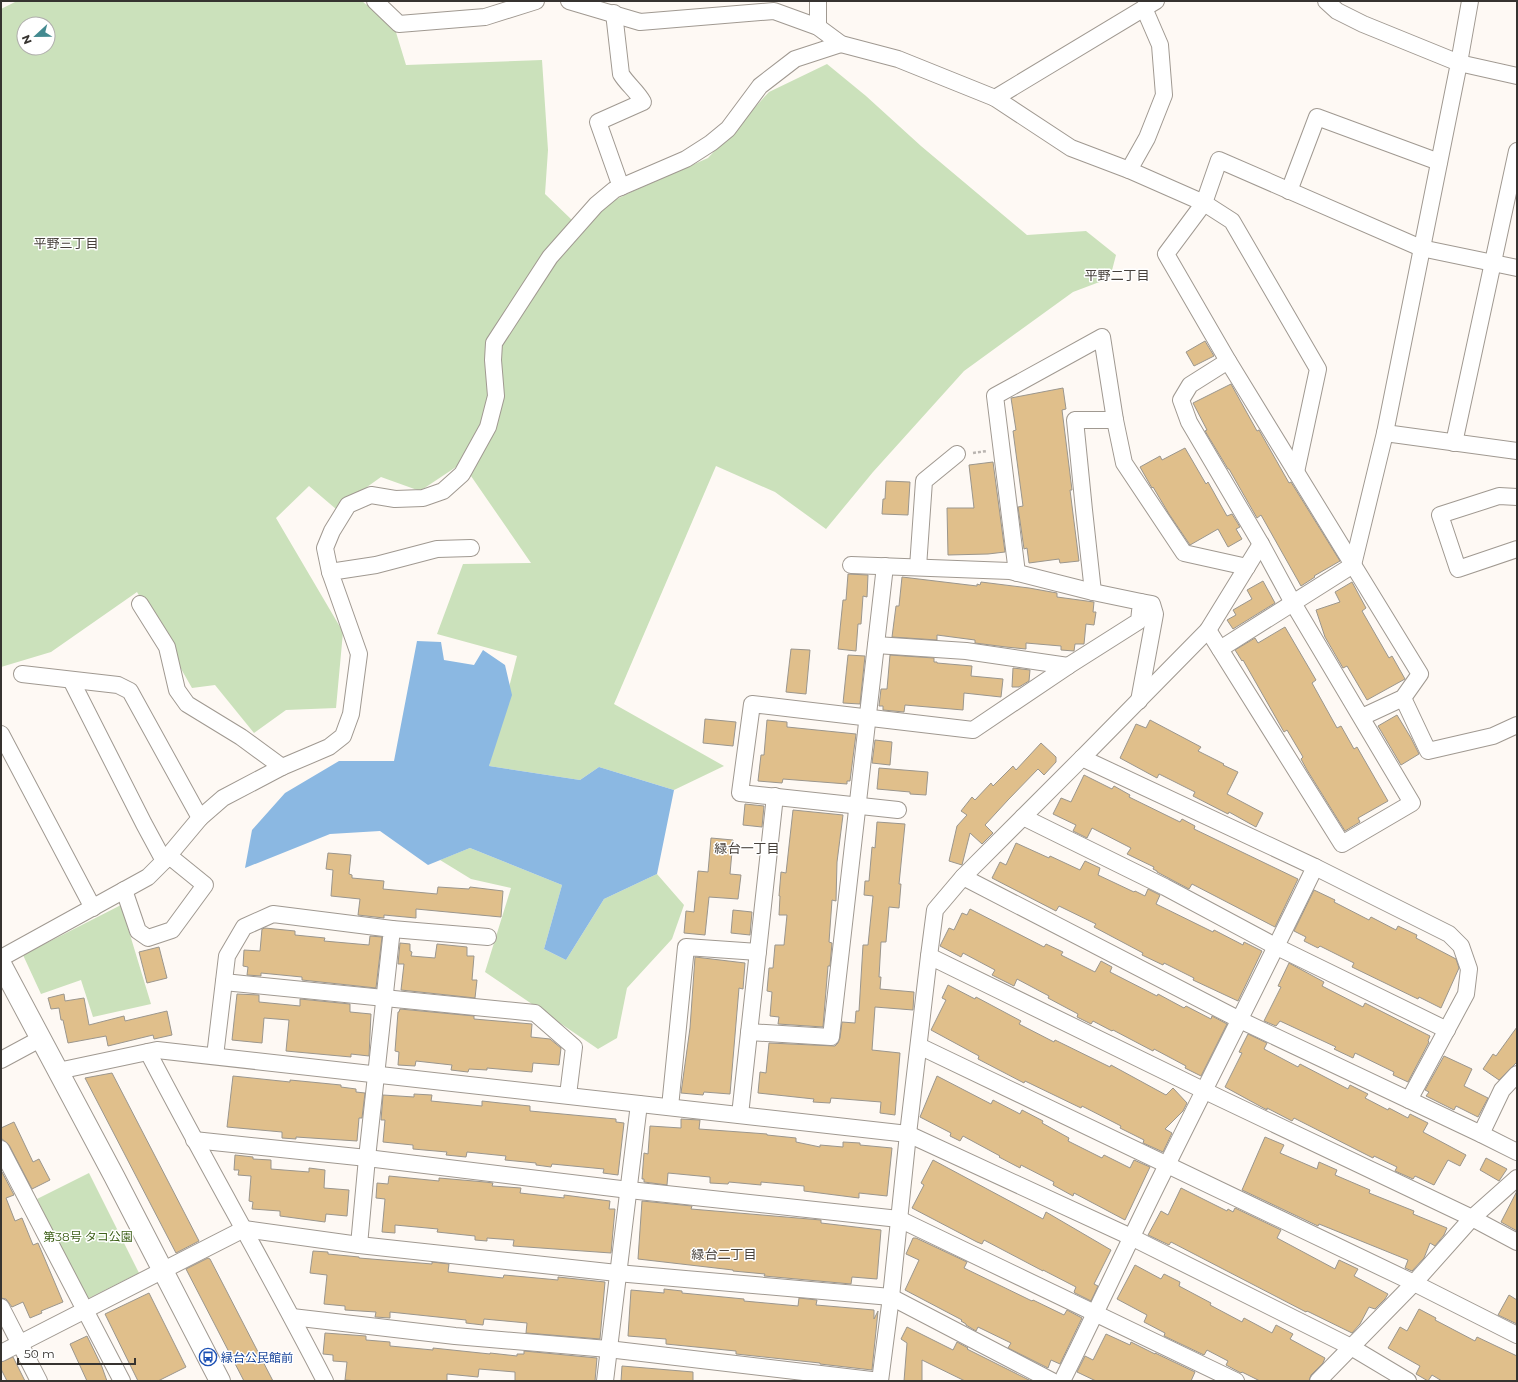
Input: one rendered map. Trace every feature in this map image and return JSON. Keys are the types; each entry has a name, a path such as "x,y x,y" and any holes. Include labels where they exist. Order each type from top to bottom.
{"street":[{"path":"375,1 399,24 485,17 536,1"},
{"path":"569,1 614,13 640,22 774,11 818,27 841,44 898,59 995,98 1071,148 1129,170 1204,202 1232,221 1318,369 1296,472"},
{"path":"818,1 818,27"},
{"path":"1326,1 1337,12 1459,63 1517,76"},
{"path":"1220,649 1354,565 1385,433 1470,1"},
{"path":"995,98 1150,5 1160,45 1164,95 1147,138 1129,170"},
{"path":"614,13 621,74 637,92 643,102 598,122 621,187"},
{"path":"1,958 148,877 200,818 223,798 282,767 329,747 343,736 351,714 359,654 330,572 325,548 332,531 348,505 371,494 395,499 422,498 443,491 462,474 488,427 496,396 493,360 494,343 550,258 596,205 614,190 686,159 711,143 728,129 760,86 795,59 841,44"},
{"path":"1289,191 1318,117 1439,162"},
{"path":"1454,443 1517,151"},
{"path":"1362,717 1403,698 1420,674 1228,361 1166,254 1204,202 1219,160 1422,248 1517,268"},
{"path":"1017,573 995,396 1102,337 1115,420 1124,463 1184,553 1247,567"},
{"path":"1208,630 1342,844 1412,803 1293,603 1261,544 1189,422 1181,400 1190,385 1228,361"},
{"path":"1093,592 1075,420 1115,420"},
{"path":"1385,433 1517,451"},
{"path":"918,567 924,481 957,454"},
{"path":"1517,497 1499,496 1440,515 1458,569 1517,549"},
{"path":"292,1317 455,1336 608,1350 880,1381 935,910 963,877 1208,630 1261,544"},
{"path":"330,572 376,565 437,549 471,548"},
{"path":"851,565 1010,571 1093,592 1152,604 1155,614 1139,701"},
{"path":"749,1032 831,1037 885,566"},
{"path":"898,810 740,793 752,704 973,730 1068,666 1139,621 1140,602"},
{"path":"140,604 167,647 177,690 187,704 241,737 282,767"},
{"path":"876,645 966,651 1068,666"},
{"path":"22,674 118,685 130,691 200,818"},
{"path":"71,680 144,824 166,858 205,885 172,930 148,938 138,931 124,890"},
{"path":"1403,698 1428,751 1493,736 1517,725"},
{"path":"1,734 93,908"},
{"path":"1082,758 1316,867 1449,934 1461,946 1469,969 1466,994 1409,1100"},
{"path":"740,1115 775,796"},
{"path":"1023,817 1165,887 1277,947 1447,1030"},
{"path":"1062,1381 1096,1314 1131,1237 1316,867"},
{"path":"963,877 1240,1020 1517,1152"},
{"path":"215,1056 227,956 244,927 273,914 392,929 488,937"},
{"path":"359,1245 392,929"},
{"path":"670,1107 686,947 758,952"},
{"path":"929,956 1205,1091 1472,1218 1517,1242"},
{"path":"1,964 220,1381"},
{"path":"224,982 535,1013 574,1047 568,1096"},
{"path":"1,1060 40,1039"},
{"path":"919,1046 1414,1283 1517,1335"},
{"path":"58,1071 157,1050 908,1134 1131,1237 1351,1348 1408,1381"},
{"path":"148,1052 194,1140 292,1317 325,1381"},
{"path":"1481,1134 1502,1090 1517,1074"},
{"path":"605,1381 639,1104"},
{"path":"194,1140 367,1158 629,1190 899,1219 1236,1381"},
{"path":"1,1149 122,1381"},
{"path":"1318,1381 1414,1283 1472,1218 1517,1178"},
{"path":"1,1353 244,1229 359,1245 617,1274 891,1297 1052,1381"},
{"path":"1,1307 39,1381"}],"path":[{"path":"957,454 1002,449"}],"green space":[{"path":"17,1 362,1 395,29 406,65 542,60 548,150 545,194 573,221 631,192 708,158 769,92 827,64 866,96 921,146 1027,235 1086,231 1116,255 1110,278 1073,292 964,371 873,472 826,529 775,492 716,466 614,704 724,766 674,790 599,767 580,780 489,766 517,656 437,634 463,564 531,563 462,463 420,491 381,477 336,509 309,486 276,518 343,632 336,708 286,710 254,733 215,685 192,688 137,592 51,652 1,667 1,9"},
{"path":"470,848 562,885 544,949 566,960 604,899 657,874 684,905 672,939 627,988 617,1038 598,1049 485,972 511,888 471,879 440,860"},
{"path":"121,905 151,1004 93,1017 81,980 41,994 23,955"},
{"name":"第38号 タコ公園","path":"89,1173 139,1273 87,1299 37,1199"}],"water":[{"path":"417,641 441,642 444,660 474,665 483,650 505,665 512,695 489,766 580,780 599,767 674,790 657,874 604,899 566,960 544,949 562,885 470,848 428,865 380,831 330,834 245,868 252,830 285,793 339,761 394,761"}],"building":[{"path":"1205,341 1214,356 1194,366 1186,352"},
{"path":"1231,384 1257,431 1259,430 1289,483 1291,482 1340,561 1314,576 1315,577 1301,586 1261,515 1257,518 1205,431 1207,430 1193,403"},
{"path":"1063,388 1066,409 1062,410 1079,561 1060,563 1059,559 1029,563 1027,548 1024,549 1018,507 1023,506 1013,431 1016,430 1011,398"},
{"path":"1185,448 1206,484 1208,482 1227,516 1232,514 1240,527 1236,529 1242,539 1228,547 1218,529 1190,545 1153,487 1152,488 1140,467 1160,456 1162,460"},
{"path":"993,462 1005,552 948,555 947,508 974,508 969,465"},
{"path":"886,481 910,482 908,515 882,514"},
{"path":"848,574 868,575 867,597 863,596 861,624 858,624 856,651 838,649 843,600 846,600"},
{"path":"902,577 977,586 977,584 980,585 981,582 1029,588 1057,593 1057,597 1094,602 1093,612 1096,612 1094,625 1086,624 1084,644 1075,644 1074,651 1061,650 1061,646 1026,643 1026,649 1006,647 975,643 975,640 937,635 937,640 892,637 896,606 899,606"},
{"path":"1263,581 1275,603 1233,629 1227,620 1236,615 1233,610 1252,599 1247,590"},
{"path":"1352,582 1366,608 1362,611 1389,658 1392,656 1405,679 1367,700 1347,666 1343,668 1325,637 1316,610 1340,602 1335,592"},
{"path":"1285,627 1316,680 1312,683 1337,728 1341,726 1354,749 1357,747 1388,801 1358,818 1360,822 1345,831 1307,770 1301,759 1303,757 1287,730 1284,732 1243,660 1242,661 1235,650 1255,638 1258,643"},
{"path":"791,649 810,650 806,694 786,692"},
{"path":"848,655 865,656 860,704 843,703"},
{"path":"890,655 934,658 934,662 937,663 972,666 971,676 1003,679 1001,697 964,693 963,710 905,705 904,712 883,710 883,706 879,706 881,689 887,689"},
{"path":"1013,668 1030,670 1029,681 1019,687 1012,687"},
{"path":"1397,715 1419,754 1401,765 1378,726"},
{"path":"705,719 736,722 733,746 703,743"},
{"path":"767,720 787,722 787,727 856,734 850,781 847,781 847,784 783,779 782,783 758,781 761,755 764,755"},
{"path":"1150,720 1201,747 1198,751 1238,772 1227,794 1263,813 1256,827 1229,812 1228,814 1193,796 1195,792 1159,774 1157,778 1120,758 1136,724 1146,728"},
{"path":"875,740 892,742 890,765 872,763"},
{"path":"1041,743 1056,757 1056,762 1044,775 1038,769 985,825 993,833 982,844 970,833 962,865 949,861 957,826 967,815 961,811 972,797 975,800 991,783 993,786 1013,766 1016,770"},
{"path":"879,768 928,772 926,795 877,789"},
{"path":"1084,775 1112,789 1114,786 1130,795 1129,797 1180,822 1182,819 1195,826 1194,829 1298,879 1275,927 1192,884 1189,889 1157,872 1153,869 1154,867 1127,854 1131,848 1092,828 1087,838 1073,831 1076,825 1053,814 1061,798 1071,802"},
{"path":"745,804 764,806 762,827 743,825"},
{"path":"793,810 843,815 837,862 836,901 832,900 829,942 832,943 830,966 828,966 823,1027 778,1024 779,1017 770,1016 772,992 767,991 769,968 773,968 775,945 784,945 787,915 779,915 779,896 781,872 786,873"},
{"path":"877,822 905,824 899,884 901,884 899,908 889,907 886,942 881,942 879,977 881,977 880,989 914,992 913,1010 875,1007 872,1050 900,1053 895,1115 880,1113 881,1102 831,1098 830,1103 813,1102 814,1099 758,1093 760,1072 766,1073 769,1043 835,1046 840,1038 842,1022 855,1023 856,1011 859,1011 863,945 868,945 873,896 864,895 865,881 869,881 872,847 875,848"},
{"path":"711,838 733,840 730,874 741,875 738,899 709,897 705,935 684,933 686,911 694,912 698,871 708,872"},
{"path":"1016,843 1049,858 1050,856 1080,870 1085,861 1100,868 1098,875 1145,896 1148,889 1160,895 1156,904 1213,932 1214,930 1243,945 1244,942 1262,951 1238,1001 1193,980 1194,978 1164,963 1163,965 1142,955 1143,953 1094,927 1096,924 1059,906 1056,911 992,878 1000,862 1006,865"},
{"path":"328,853 351,855 349,874 352,875 352,878 384,881 383,889 437,894 438,887 469,889 470,887 503,891 501,917 416,909 416,918 384,915 384,918 358,915 360,899 331,896 333,870 326,869"},
{"path":"1314,890 1335,900 1334,902 1369,920 1371,917 1396,930 1398,926 1417,935 1416,938 1456,959 1459,968 1441,1008 1419,997 1418,999 1352,967 1354,963 1320,946 1318,948 1304,941 1306,937 1294,931"},
{"path":"970,909 1044,947 1046,944 1063,952 1061,955 1095,972 1101,961 1112,967 1110,972 1157,996 1158,994 1184,1008 1186,1006 1211,1019 1212,1016 1227,1024 1201,1076 1154,1049 1153,1051 1093,1021 1091,1024 1077,1017 1078,1014 1017,979 1014,986 992,975 995,970 963,953 961,957 940,946 949,928 954,930 962,913 967,915"},
{"path":"733,910 752,912 750,935 731,933"},
{"path":"262,929 295,931 295,935 325,938 324,941 369,945 370,936 382,937 376,988 302,980 302,977 261,973 261,976 247,975 248,967 243,966 244,950 260,951"},
{"path":"400,943 410,944 410,951 412,952 411,956 435,958 437,944 467,947 467,956 474,956 472,980 477,980 475,998 401,990 404,964 398,964"},
{"path":"159,947 167,978 147,983 139,952"},
{"path":"695,957 745,963 743,989 739,988 730,1094 704,1092 703,1095 681,1093 690,1028"},
{"path":"1289,963 1324,982 1322,986 1363,1007 1365,1003 1430,1036 1429,1042 1408,1082 1393,1075 1394,1072 1355,1053 1353,1058 1334,1049 1336,1047 1280,1021 1276,1026 1264,1021 1281,987 1278,986"},
{"path":"948,985 975,999 976,997 1021,1021 1019,1024 1054,1042 1055,1040 1110,1067 1111,1065 1166,1095 1173,1088 1187,1103 1183,1111 1165,1129 1172,1133 1163,1152 1143,1143 1144,1140 1120,1128 1121,1126 1082,1106 1081,1108 1025,1081 1024,1083 978,1059 979,1056 931,1030 946,1000 942,998"},
{"path":"64,994 65,1001 84,998 89,1025 124,1016 125,1021 167,1011 172,1035 154,1039 153,1035 108,1046 106,1036 68,1043 59,1008 51,1009 48,998"},
{"path":"237,994 259,995 259,1002 300,1006 300,999 350,1004 350,1012 371,1014 369,1056 351,1054 351,1057 286,1051 289,1020 264,1018 262,1043 232,1040"},
{"path":"400,1009 474,1016 474,1019 532,1024 531,1037 550,1039 561,1048 559,1065 533,1063 532,1072 487,1068 487,1070 469,1069 468,1072 451,1070 452,1065 416,1061 415,1066 398,1065 399,1052 395,1051 398,1012"},
{"path":"1517,1027 1517,1062 1499,1080 1483,1069 1493,1054 1496,1056"},
{"path":"1248,1034 1267,1043 1264,1049 1298,1067 1300,1064 1348,1089 1350,1085 1368,1094 1365,1098 1388,1110 1389,1108 1408,1118 1410,1114 1428,1123 1423,1132 1466,1155 1460,1166 1448,1160 1434,1185 1415,1176 1413,1179 1395,1171 1397,1167 1374,1156 1373,1158 1294,1118 1292,1121 1267,1108 1267,1110 1225,1087 1242,1053 1239,1052"},
{"path":"1444,1056 1472,1069 1464,1086 1488,1098 1478,1117 1456,1106 1454,1110 1426,1096 1429,1092 1425,1090"},
{"path":"112,1073 199,1241 176,1253 85,1078"},
{"path":"233,1076 290,1082 290,1080 341,1085 341,1087 356,1089 356,1092 365,1093 362,1118 359,1118 357,1141 296,1137 296,1139 282,1138 282,1132 227,1127"},
{"path":"937,1076 991,1104 993,1100 1020,1114 1022,1110 1043,1121 1042,1123 1069,1138 1068,1141 1102,1158 1104,1155 1130,1168 1134,1160 1150,1167 1125,1220 1074,1193 1073,1196 1053,1185 1054,1182 1021,1165 1020,1168 963,1136 960,1141 950,1136 951,1133 920,1117"},
{"path":"414,1094 432,1095 431,1101 482,1106 482,1101 530,1106 530,1111 616,1119 616,1122 624,1123 618,1175 603,1173 604,1169 552,1164 551,1167 536,1165 536,1163 505,1160 506,1156 467,1152 466,1157 446,1155 447,1152 413,1149 413,1145 383,1142 385,1120 381,1120 383,1095 414,1097"},
{"path":"681,1119 700,1120 699,1129 767,1134 796,1138 796,1142 820,1147 820,1145 843,1147 843,1142 892,1148 887,1196 859,1193 859,1198 804,1191 804,1186 761,1182 761,1185 729,1182 728,1184 710,1183 710,1177 668,1173 667,1185 644,1182 644,1179 642,1179 644,1153 648,1154 650,1126 681,1128"},
{"path":"14,1122 33,1162 39,1159 50,1180 32,1189 9,1145 1,1138 1,1128"},
{"path":"1265,1137 1284,1145 1280,1153 1317,1169 1319,1162 1337,1170 1335,1175 1370,1190 1369,1193 1414,1211 1413,1214 1447,1228 1444,1235 1435,1246 1430,1243 1424,1258 1412,1271 1405,1268 1408,1260 1319,1224 1318,1226 1242,1190"},
{"path":"235,1155 253,1157 253,1159 271,1160 271,1169 309,1172 309,1168 325,1170 324,1188 349,1190 347,1216 326,1214 325,1222 280,1216 280,1211 252,1209 253,1202 249,1201 251,1176 238,1175 239,1170 234,1170"},
{"path":"1486,1158 1507,1169 1499,1181 1480,1170"},
{"path":"933,1160 1043,1219 1046,1212 1111,1250 1094,1284 1098,1286 1091,1301 1075,1293 1076,1287 984,1240 982,1244 977,1242 912,1208 924,1185 921,1183"},
{"path":"1,1172 14,1195 6,1198 15,1221 22,1218 33,1245 38,1243 63,1302 41,1311 42,1313 30,1318 23,1302 12,1307 6,1299 1,1298"},
{"path":"389,1176 439,1181 439,1178 485,1182 493,1183 492,1186 521,1188 520,1193 564,1198 564,1195 610,1201 609,1209 615,1209 611,1253 513,1246 514,1240 487,1238 487,1241 475,1240 475,1236 437,1232 438,1229 395,1225 395,1233 382,1232 385,1199 376,1198 377,1183 388,1184"},
{"path":"1181,1188 1227,1211 1228,1209 1233,1212 1235,1208 1281,1230 1277,1238 1335,1269 1339,1260 1358,1269 1354,1276 1388,1294 1375,1309 1369,1307 1360,1324 1352,1333 1307,1311 1306,1312 1171,1242 1169,1245 1148,1235 1161,1211 1168,1215"},
{"path":"1517,1191 1517,1231 1501,1222"},
{"path":"642,1201 692,1206 691,1209 821,1220 821,1223 881,1230 877,1279 852,1277 851,1284 764,1276 765,1274 638,1259"},
{"path":"913,1238 916,1238 967,1262 964,1268 1032,1301 1033,1300 1064,1315 1067,1310 1082,1318 1060,1364 1051,1360 1048,1368 1008,1348 1011,1343 978,1327 976,1331 966,1325 961,1321 962,1320 905,1290 919,1260 906,1254"},
{"path":"313,1251 328,1252 328,1254 359,1258 449,1264 448,1272 503,1278 504,1275 558,1280 558,1277 605,1282 600,1339 526,1333 527,1323 484,1319 483,1325 466,1323 466,1320 390,1312 390,1318 375,1317 376,1312 345,1310 345,1306 324,1304 327,1275 310,1273"},
{"path":"208,1258 210,1259 273,1381 244,1381 186,1269"},
{"path":"1135,1265 1161,1279 1164,1274 1180,1282 1179,1286 1242,1322 1244,1318 1272,1333 1276,1325 1293,1334 1290,1339 1325,1358 1323,1363 1311,1375 1309,1381 1260,1381 1226,1365 1228,1361 1207,1350 1204,1355 1164,1336 1165,1333 1144,1322 1147,1315 1117,1299"},
{"path":"664,1289 682,1291 682,1293 744,1299 744,1301 798,1306 799,1298 817,1300 816,1305 874,1310 874,1319 878,1311 872,1370 736,1354 736,1351 666,1344 666,1339 628,1336 631,1290 664,1293"},
{"path":"149,1293 186,1367 158,1381 138,1381 105,1314"},
{"path":"1509,1295 1517,1300 1517,1324 1498,1315"},
{"path":"1419,1309 1436,1318 1435,1320 1475,1341 1477,1337 1517,1356 1517,1381 1442,1381 1432,1375 1428,1381 1416,1374 1420,1366 1388,1348 1400,1327 1407,1331"},
{"path":"907,1327 953,1350 957,1342 968,1348 967,1349 1031,1381 965,1381 922,1360 922,1381 904,1381 907,1343 901,1339"},
{"path":"325,1333 366,1336 366,1340 390,1342 390,1346 433,1350 433,1348 517,1356 517,1354 524,1354 524,1351 597,1358 595,1381 515,1381 515,1372 479,1369 478,1377 447,1374 447,1381 345,1380 347,1362 333,1361 333,1355 323,1354"},
{"path":"1106,1334 1130,1345 1131,1342 1195,1372 1191,1381 1096,1381 1077,1372 1085,1356 1093,1360"},
{"path":"87,1336 107,1381 87,1381 70,1344"},
{"path":"13,1357 25,1381 7,1381 1,1369 1,1362"},
{"path":"622,1366 693,1372 693,1381 621,1381"}],"place":[{"name":"緑台公民館前","path":"208,1357"}],"district":[{"name":"平野三丁目","path":"66,243"},
{"name":"平野二丁目","path":"1117,275"},
{"name":"緑台一丁目","path":"747,848"},
{"name":"緑台二丁目","path":"724,1254"}]}
